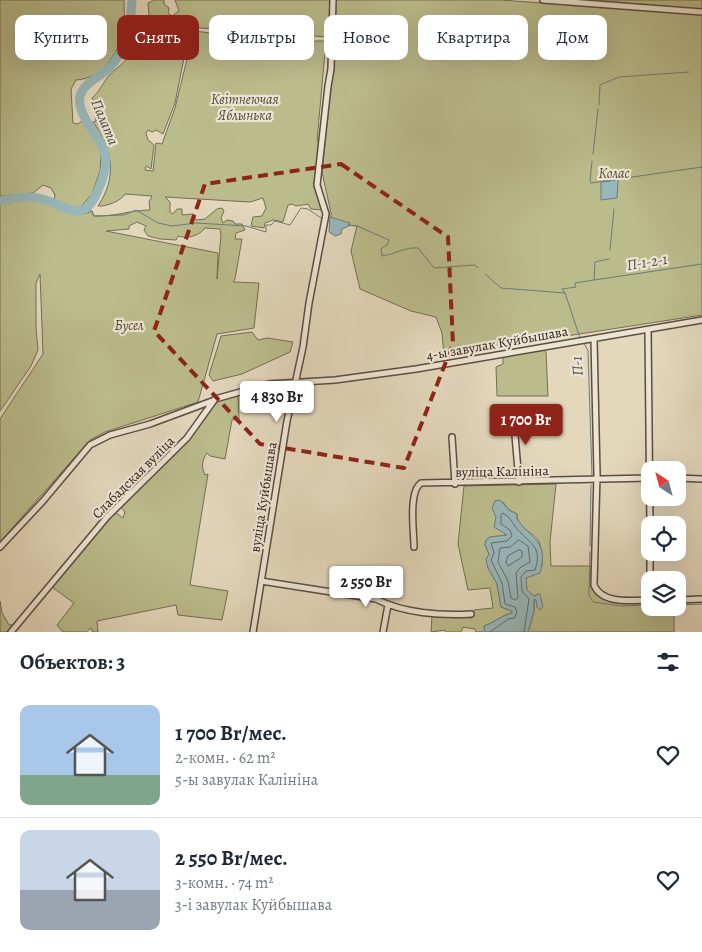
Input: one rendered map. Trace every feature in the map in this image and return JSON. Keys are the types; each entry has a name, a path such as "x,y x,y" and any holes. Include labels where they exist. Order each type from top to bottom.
{"street":[{"name":"вуліца Куйбышава","path":"253,632 260,581 325,220 325,208 317,185 328,86 332,69 333,0"},
{"path":"543,0 702,12"},
{"name":"4-ы завулак Куйбышава","path":"296,383 335,380 416,369 702,320"},
{"path":"648,330 650,461"},
{"path":"594,339 596,480 594,585 598,593 607,598 641,600"},
{"path":"0,547 31,515 90,445 110,435 150,424 254,386 296,383"},
{"name":"Слабадская вуліца","path":"11,632 107,518 188,438 215,400"},
{"path":"513,412 519,482"},
{"path":"452,437 455,484"},
{"name":"вуліца Калініна","path":"414,546 413,516 416,487 424,483 455,484 641,478"},
{"path":"686,478 702,479"},
{"path":"260,581 376,599 388,605 438,614 471,614"},
{"path":"686,600 702,599"},
{"path":"384,632 388,605"}],"highlighted area":[{"path":"341,164 448,237 453,344 404,468 260,444 154,331 205,184"}],"green space":[{"path":"0,0 124,0 124,15 117,15 117,49 113,57 101,70 93,75 85,79 76,80 71,89 73,123 78,124 86,121 97,141 101,155 100,171 92,194 80,208 70,208 54,200 55,195 51,188 43,185 33,193 0,196"},
{"path":"154,0 164,0 164,4 169,8 168,13 171,15 149,15 148,3"},
{"path":"175,0 330,0 331,15 324,15 324,37 314,36 314,15 209,15 209,29 199,28 199,15 173,15 179,11"},
{"name":"Колас","path":"335,0 500,0 702,14 702,315 444,355 442,333 436,317 411,311 360,289 351,251 357,226 331,224 331,213 322,172 334,60 408,60 408,15 335,15"},
{"path":"585,0 702,0 702,9"},
{"path":"199,32 209,33 209,60 314,60 314,41 324,41 324,60 317,141 320,142 316,180 313,183 323,210 311,209 308,204 288,205 283,222 273,220 265,223 264,228 251,226 253,217 262,216 266,208 263,198 250,202 165,197 170,202 170,212 173,214 177,209 182,209 182,215 193,214 196,220 205,219 217,209 222,208 224,211 221,218 223,223 227,220 233,221 235,224 242,224 245,230 236,233 235,239 242,239 233,282 259,283 254,328 217,334 198,402 105,432 90,440 0,542 0,419 43,354 40,274 36,283 38,350 31,366 0,411 0,205 32,200 50,204 72,214 78,215 92,211 94,216 150,210 149,202 152,196 125,194 114,203 98,206 108,184 110,163 105,143 93,122 96,121 95,117 98,111 92,98 111,73 125,60 184,60 175,103 163,134 156,130 152,132 148,130 146,133 148,140 154,145 151,169 146,166 145,170 153,171 156,143 162,144 175,108 187,60 199,60","holes":["137,222 146,226 144,230 148,236 176,240 178,236 196,235 205,228 220,229 217,279 218,253 106,231 129,229 129,226"]},
{"path":"252,332 258,340 267,338 293,342 290,352 242,374 213,381 209,375 221,336"},
{"path":"544,350 546,352 548,396 497,396 496,367 503,364 503,356"},
{"path":"238,395 239,419 232,420 225,459 210,456 207,453 203,461 205,475 208,474 190,585 228,591 222,620 178,615 176,605 97,621 98,632 93,632 91,628 86,632 63,632 57,625 74,603 52,587 115,512 123,518 125,512 121,507 178,449 214,404 227,397"},
{"path":"556,484 550,542 551,566 593,566 598,594 601,597 641,601 641,616 674,616 674,632 528,632 534,612 534,599 536,599 537,607 539,594 534,596 526,590 526,578 542,566 541,548 537,538 522,527 517,519 517,514 509,510 503,502 497,517 507,535 490,537 486,540 485,545 489,554 488,568 497,584 501,607 512,611 512,613 484,626 485,632 476,632 475,629 463,627 461,632 446,632 445,630 431,632 432,615 472,618 474,610 493,608 490,588 468,590 458,544 464,486"},
{"path":"0,601 2,613 9,625 14,625 8,632 0,632"}],"water":[{"path":"618,180 617,198 601,200 601,182"},
{"path":"330,217 350,223 349,226 342,229 341,234 335,236 329,232"},
{"path":"500,500 509,510 517,514 517,519 541,547 542,562 540,573 526,578 527,590 534,596 540,594 543,607 540,610 534,599 534,612 528,632 485,632 484,626 512,613 512,611 501,607 497,584 488,568 486,559 489,554 485,545 486,540 490,537 507,535 494,527 496,517 492,508 495,501"}],"waterway":[{"name":"Палата","path":"0,201 28,197 38,198 73,211 80,211 87,208 93,200 104,174 105,156 101,145 81,110 80,96 85,87 106,71 116,60 127,36 132,0"},
{"path":"599,105 600,85 619,77 689,72"},
{"path":"593,154 598,109"},
{"path":"592,161 591,183 702,167"},
{"path":"89,207 94,216 124,215 136,210 158,223 172,226 196,223 246,226 266,232 266,225 271,225 275,221 290,225 301,208 308,209 321,218"},
{"path":"610,250 614,209"},
{"path":"348,225 357,226 389,240 387,245 381,249 382,256 418,248 434,268 475,265 478,268"},
{"path":"565,293 562,289 576,287 575,283 594,280 595,262 609,259"},
{"name":"П-1-2-1","path":"594,280 702,264"},
{"name":"П-1","path":"485,274 501,288 565,293 580,338"},
{"name":"П-1","path":"584,343 588,351 592,476"},
{"name":"П-1","path":"590,546 591,485"},
{"name":"П-1","path":"590,552 589,595 593,602 621,606 641,605"},
{"name":"П-1","path":"686,605 702,604"}],"park label":[{"name":"Квітнеючая Яблынька","path":"245,108"},
{"name":"Бусел","path":"129,325"}]}
